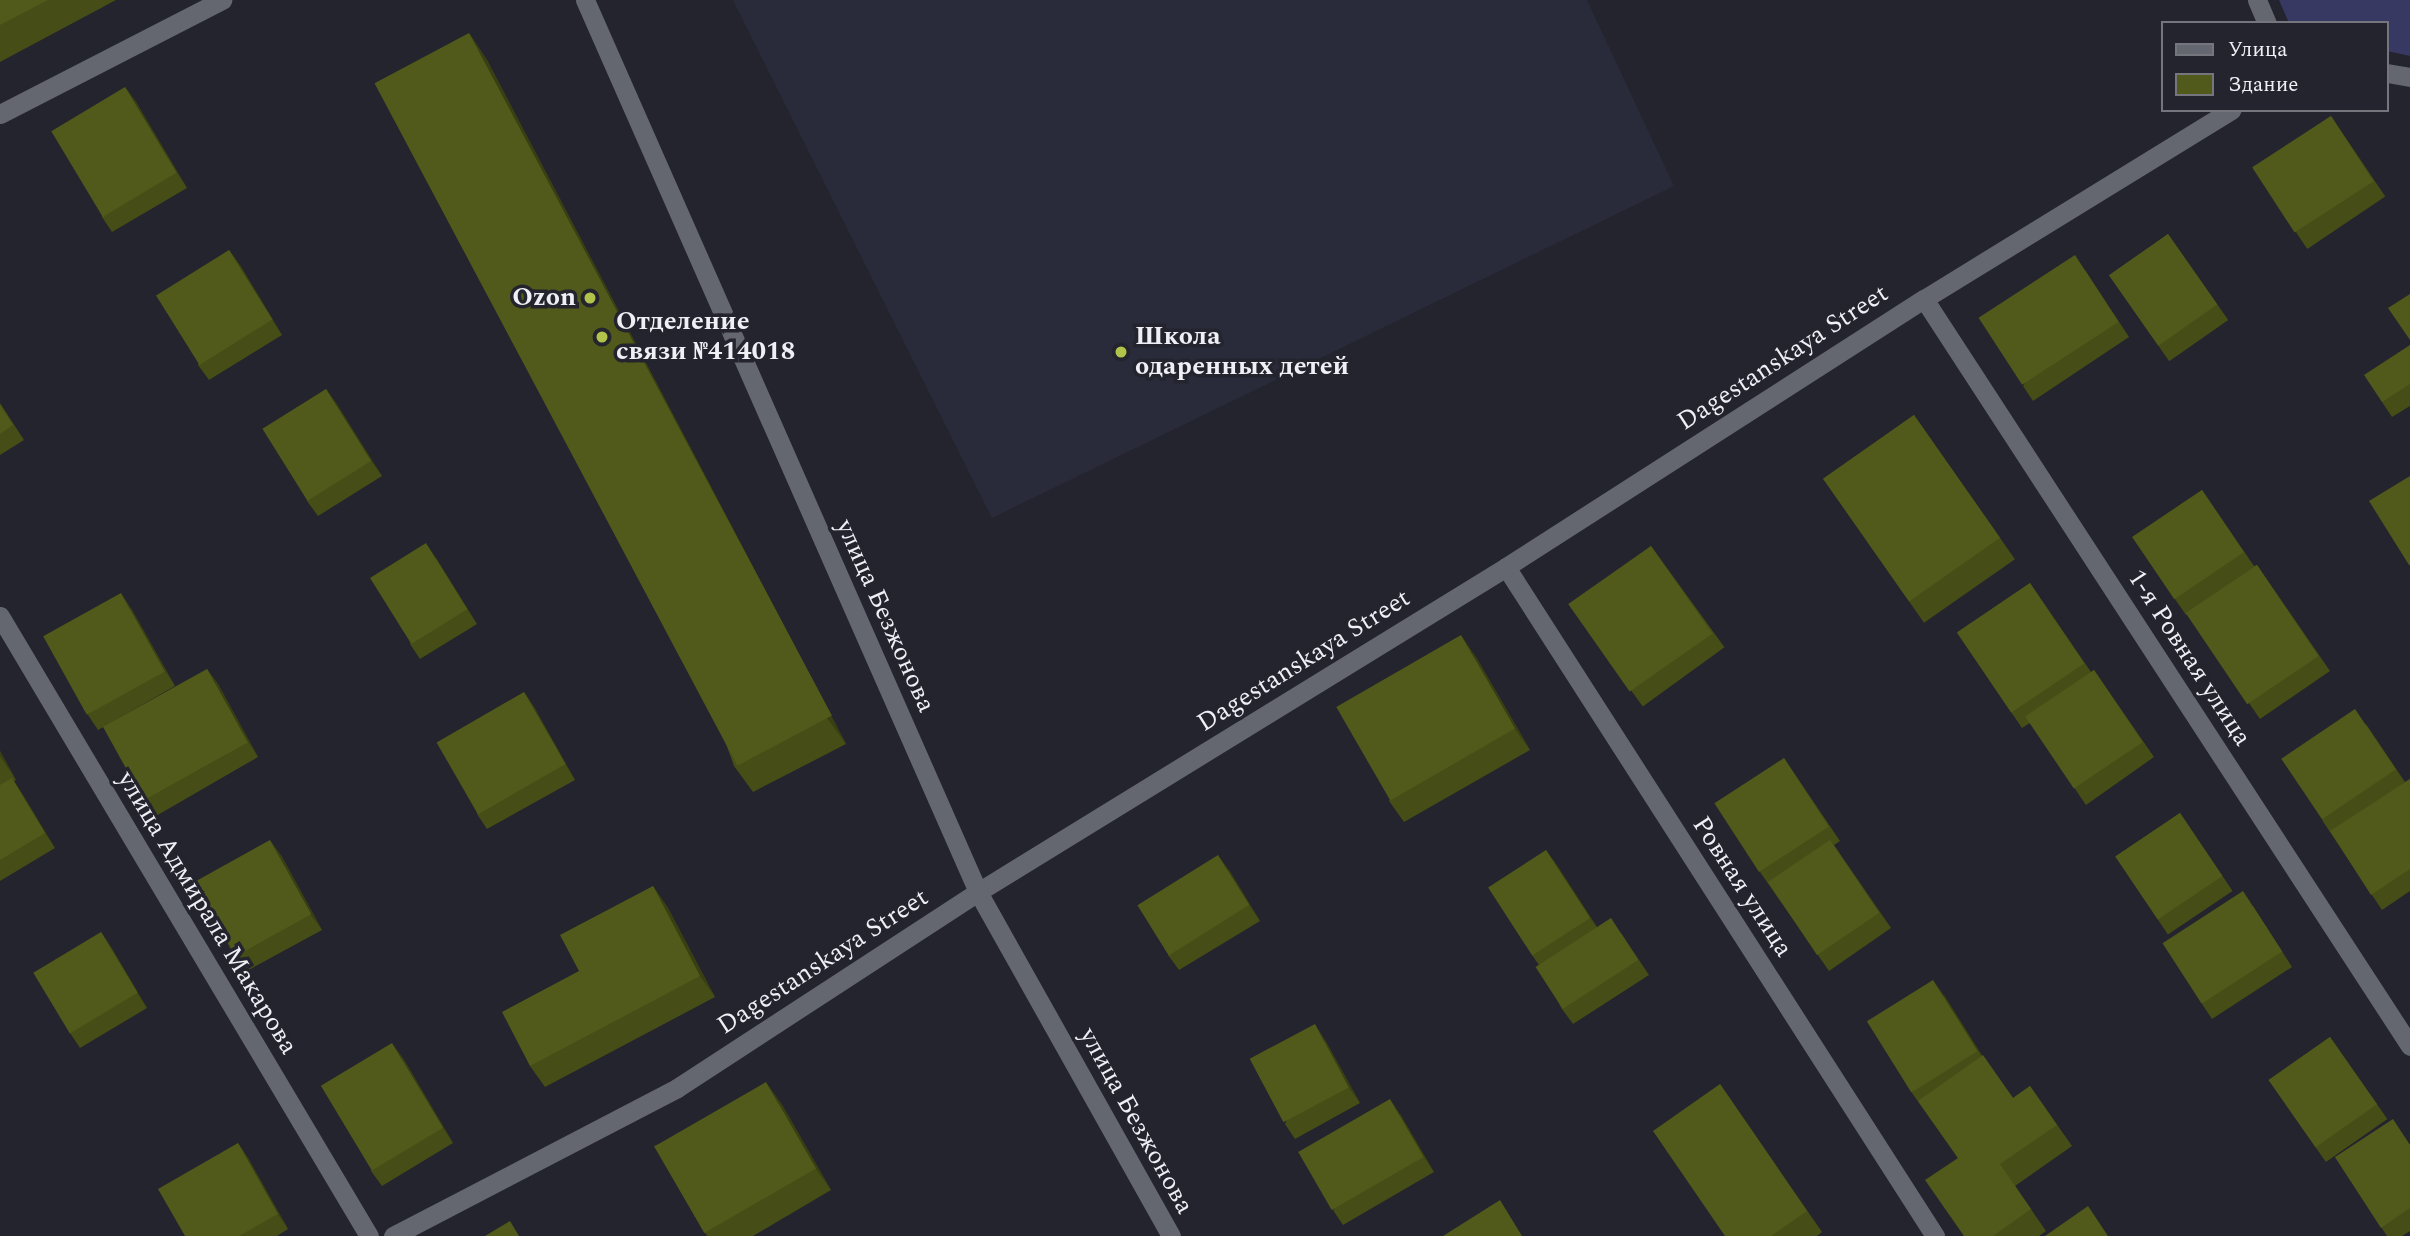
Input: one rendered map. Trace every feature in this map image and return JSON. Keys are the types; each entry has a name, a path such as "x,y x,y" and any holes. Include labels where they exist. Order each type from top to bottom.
{"street":[{"path":"0,114 222,0"},
{"name":"улица Безжонова","path":"585,0 978,892 1171,1236"},
{"path":"2257,0 2266,21"},
{"path":"2389,73 2410,76"},
{"name":"Dagestanskaya Street","path":"393,1236 677,1088 978,892 1506,567 1924,299 2228,112"},
{"name":"1-я Ровная улица","path":"1924,299 2410,1046"},
{"name":"Ровная улица","path":"1506,567 1934,1236"},
{"name":"улица Адмирала Макарова","path":"0,616 369,1236"}],"shaded area":[{"name":"Школа одаренных детей","path":"733,0 1587,0 1674,186 992,518"},
{"path":"2279,0 2410,0 2410,56 2389,51 2389,21 2288,21"}],"building":[{"path":"0,0 48,0 0,25"},
{"path":"469,33 832,716 737,766 375,83"},
{"path":"125,87 177,173 103,217 51,131"},
{"path":"2331,116 2373,181 2295,233 2252,167"},
{"path":"2168,234 2217,304 2158,346 2109,275"},
{"path":"229,250 272,320 200,365 156,296"},
{"path":"2075,255 2119,322 2022,385 1979,318"},
{"path":"2410,294 2410,340 2388,308"},
{"path":"2410,345 2410,384 2382,402 2364,375"},
{"path":"326,389 371,461 307,501 262,429"},
{"path":"0,405 13,425 0,434"},
{"path":"1914,415 2000,538 1909,602 1823,479"},
{"path":"2410,476 2410,565 2409,565 2369,501"},
{"path":"2202,490 2244,552 2174,599 2132,537"},
{"path":"426,543 467,609 411,644 370,578"},
{"path":"1651,546 1712,634 1630,692 1568,604"},
{"path":"2257,565 2319,656 2247,704 2186,613"},
{"path":"2030,583 2084,663 2011,713 1957,632"},
{"path":"121,593 165,672 87,715 43,636"},
{"path":"1461,635 1515,729 1390,801 1336,707"},
{"path":"207,669 248,742 144,800 103,727"},
{"path":"2094,670 2143,742 2074,789 2025,716"},
{"path":"524,692 566,764 478,814 437,742"},
{"path":"2355,709 2396,770 2322,819 2281,759"},
{"path":"1784,758 1829,827 1759,872 1714,803"},
{"path":"12,778 45,833 0,860 0,785"},
{"path":"2410,779 2410,869 2371,895 2330,831"},
{"path":"2180,813 2222,876 2158,920 2115,857"},
{"path":"270,840 311,914 235,957 194,882"},
{"path":"1830,840 1879,913 1817,955 1768,882"},
{"path":"1546,850 1590,918 1532,956 1488,888"},
{"path":"1218,855 1249,905 1169,955 1137,905"},
{"path":"653,886 700,976 530,1066 502,1012 579,971 560,935"},
{"path":"2243,891 2282,951 2202,1004 2162,943"},
{"path":"1611,918 1638,960 1563,1009 1536,967"},
{"path":"101,932 138,993 70,1034 33,973"},
{"path":"1933,980 1978,1051 1911,1093 1867,1021"},
{"path":"1315,1024 1349,1088 1283,1122 1250,1059"},
{"path":"2330,1037 2377,1104 2316,1147 2269,1080"},
{"path":"392,1043 443,1128 372,1171 321,1086"},
{"path":"1983,1055 2013,1098 2030,1086 2057,1125 2000,1164 2031,1209 1993,1236 1964,1236 1925,1180 1958,1158 1918,1101"},
{"path":"766,1082 816,1169 704,1233 654,1146"},
{"path":"1720,1084 1807,1211 1771,1236 1725,1236 1653,1131"},
{"path":"1390,1099 1424,1157 1332,1210 1298,1152"},
{"path":"2393,1119 2410,1145 2410,1208 2381,1228 2335,1157"},
{"path":"238,1143 278,1214 239,1236 185,1236 158,1189"},
{"path":"1500,1200 1522,1236 1443,1236"},
{"path":"2088,1206 2108,1236 2045,1236"},
{"path":"510,1221 519,1236 485,1236"}],"place":[{"name":"Ozon","path":"590,298"},
{"name":"Отделение связи №414018","path":"602,337"},
{"name":"Школа одаренных детей","path":"1121,352"}]}
